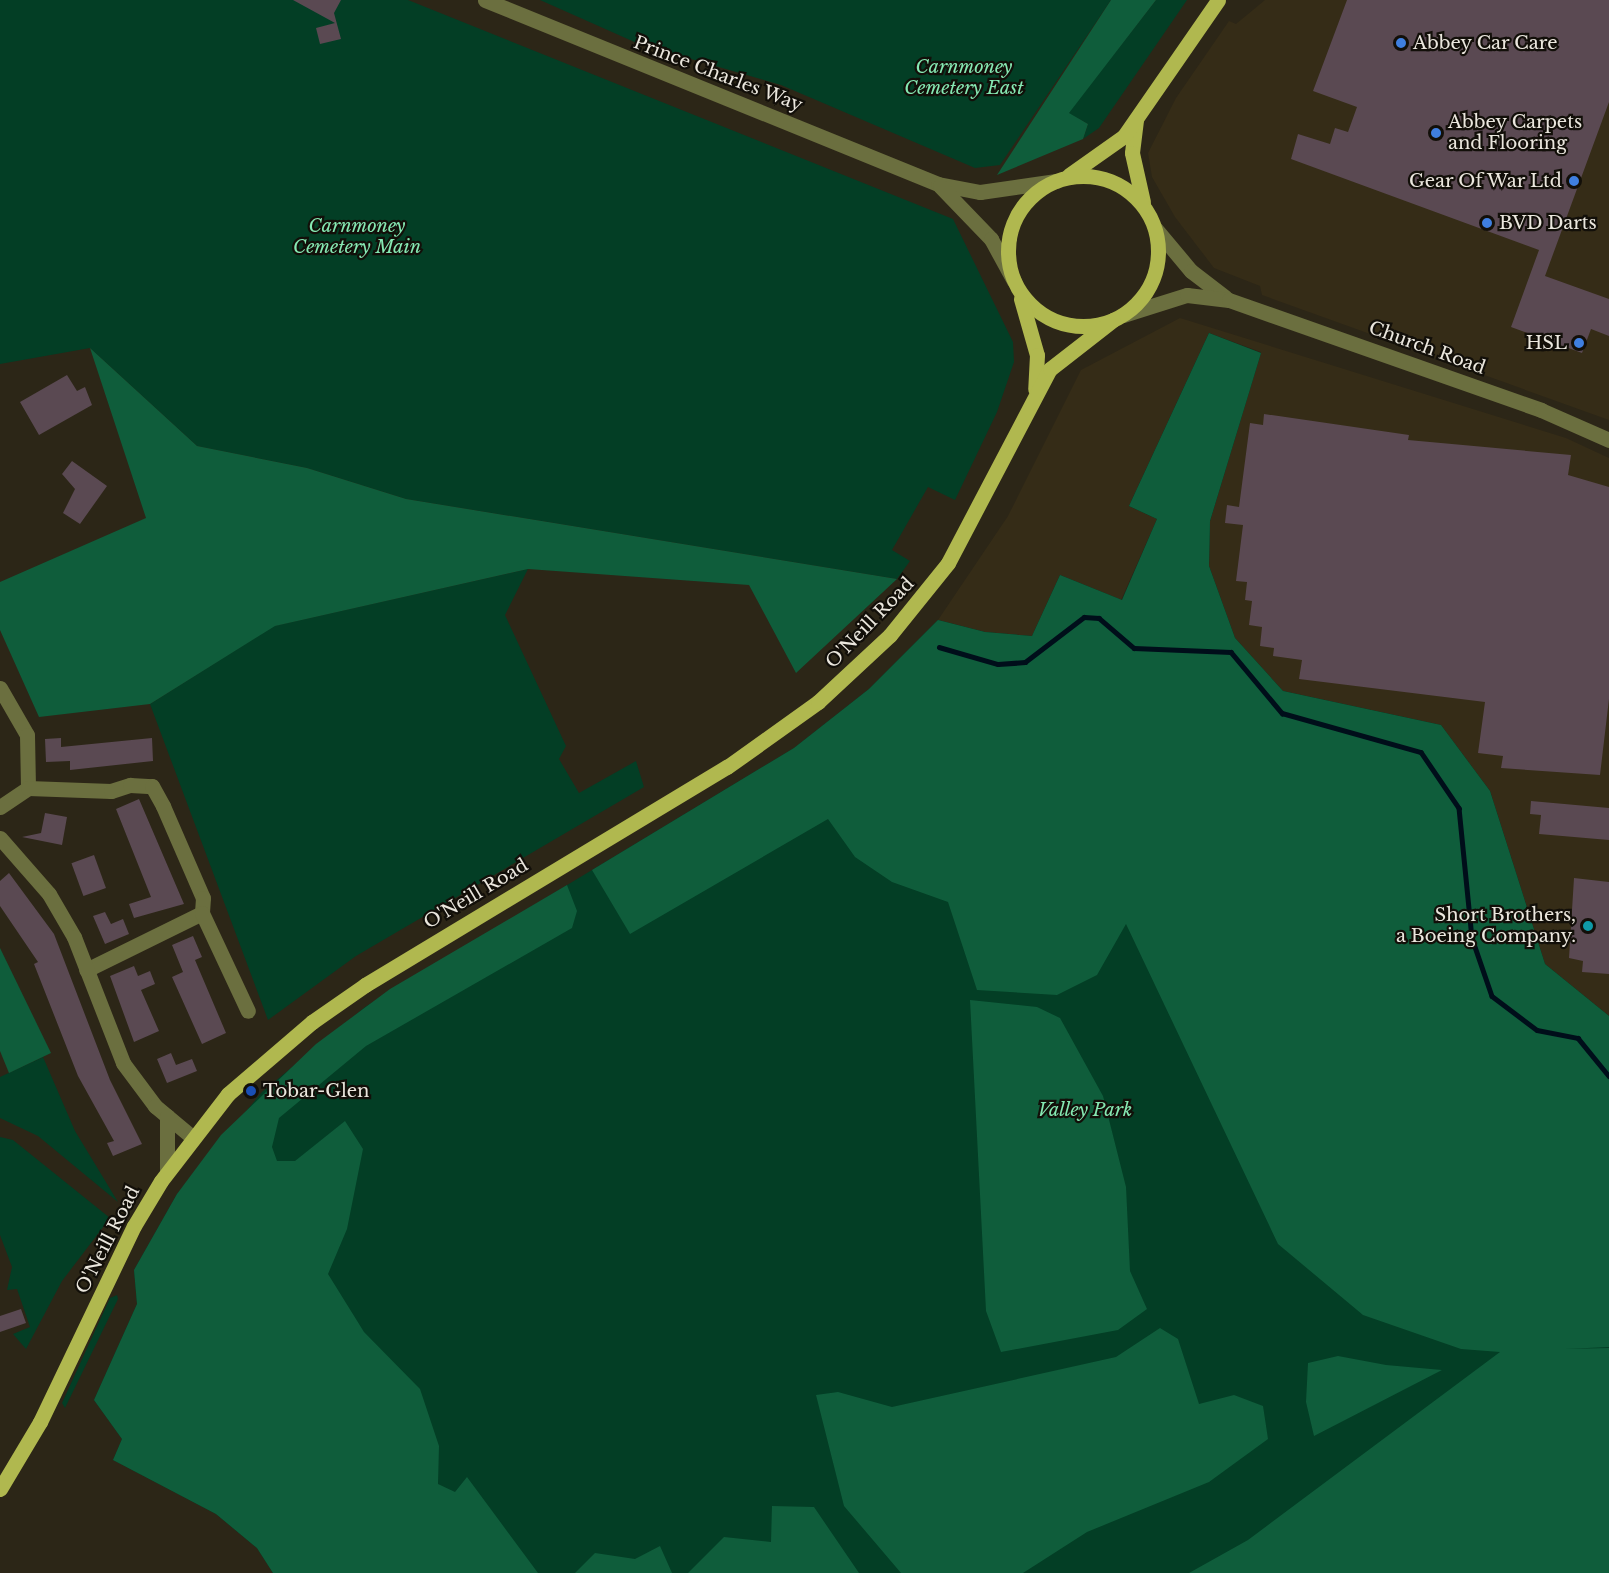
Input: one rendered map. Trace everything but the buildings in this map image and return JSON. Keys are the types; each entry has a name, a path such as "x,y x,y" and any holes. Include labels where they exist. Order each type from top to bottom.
{"main road":[{"path":"1136,120 1135,176 1155,228 1154,277 1118,317 1065,324 1036,310 1015,283 1008,248 1017,214 1057,180 1084,167 1136,120 1218,0"},
{"path":"1057,180 1108,180 1147,210"},
{"name":"O'Neill Road","path":"1015,283 1037,355 1034,392"},
{"name":"O'Neill Road","path":"0,1489 40,1422 134,1226 167,1172 192,1137 245,1078 312,1022 426,946 727,767 833,689 890,635 948,563 986,500 1034,392 1050,369 1118,317"}],"street":[{"name":"Prince Charles Way","path":"485,0 938,184 980,192 1057,180"},
{"name":"Prince Charles Way","path":"938,184 991,239 1015,283"},
{"name":"Church Road","path":"1155,228 1191,271 1229,300"},
{"name":"Church Road","path":"1118,317 1187,295 1229,300 1531,406 1609,440"},
{"path":"0,688 27,735 28,788"},
{"path":"0,807 28,788 111,791 152,786 203,898 202,913 248,1011"},
{"path":"0,838 49,894 86,970 123,1063 167,1116 192,1137"},
{"path":"86,970 202,913"},
{"path":"167,1116 167,1172"}],"shaded area":[{"path":"1265,0 1609,0 1609,420 1262,295 1260,286 1214,268 1175,217 1152,177 1148,153 1176,98 1229,21 1236,24"},
{"path":"1180,318 1566,438 1609,458 1609,1016 1545,964 1490,791 1441,725 1283,691 1235,638 1209,566 1210,521 1261,352 1209,333 1129,506 1157,519 1121,600 1060,575 1032,636 985,632 938,620 1008,516 1081,370"}],"green space":[{"name":"Carnmoney Cemetery Main","path":"0,0 408,0 953,219 1013,342 1014,362 997,412 955,500 928,487 892,550 910,561 897,579 406,499 307,468 197,446 90,348 0,364"},
{"name":"Carnmoney Cemetery East","path":"540,0 1111,0 1000,165 975,168 781,85 639,44"},
{"path":"1111,0 1156,0 1069,113 1088,124 1083,139 997,175"},
{"path":"1156,0 1187,0 1099,128 1083,139 1088,124 1068,113"},
{"name":"Valley Park","path":"1209,333 1261,353 1210,521 1209,566 1235,638 1283,691 1441,725 1490,791 1545,964 1609,1016 1609,1573 273,1573 257,1548 216,1514 113,1460 122,1439 94,1400 137,1304 134,1270 177,1194 262,1092 365,1007 794,748 869,689 938,620 985,632 1032,636 1060,575 1122,600 1157,519 1129,506"},
{"path":"1209,333 1261,353 1210,521 1209,566 1235,638 1283,691 1441,725 1490,791 1545,964 1609,1016 1609,1347 1565,1349 1609,1348 1609,1573 1189,1573 1248,1540 1500,1352 1461,1349 1363,1315 1278,1244 1126,924 1097,975 1057,995 977,990 948,902 892,882 855,857 828,819 630,934 592,870 794,748 869,689 938,620 985,632 1032,636 1060,575 1122,600 1157,519 1129,506"},
{"path":"90,348 197,446 307,468 406,499 897,579 796,673 749,585 528,569 275,626 150,704 39,717 0,630 0,582 146,518"},
{"path":"528,569 505,615 566,746 559,759 579,793 636,761 644,787 356,956 268,1020 150,704 274,626"},
{"path":"567,885 577,911 572,928 366,1046 279,1118 272,1147 277,1161 295,1161 345,1121 363,1149 347,1229 328,1274 364,1332 420,1389 439,1446 438,1484 455,1492 467,1477 538,1573 273,1573 257,1548 216,1514 113,1460 122,1439 94,1400 137,1304 134,1270 177,1194 221,1135 316,1044 390,989"},
{"path":"0,948 51,1053 9,1073 0,1051"},
{"path":"970,1000 1037,1007 1060,1018 1103,1096 1126,1187 1130,1271 1147,1309 1118,1330 1001,1352 986,1311"},
{"path":"43,1057 75,1131 118,1202 38,1136 0,1118 0,1077"},
{"path":"0,1137 13,1140 110,1218 62,1281 26,1349 13,1334 30,1327 17,1289 7,1290 12,1267 0,1235"},
{"path":"117,1295 118,1299 65,1408 62,1403 110,1298"},
{"path":"1160,1328 1178,1339 1199,1404 1234,1395 1263,1406 1268,1439 1209,1482 1087,1532 1023,1573 901,1573 844,1506 816,1395 838,1392 892,1407 1116,1357"},
{"path":"1338,1356 1386,1365 1442,1370 1314,1436 1306,1402 1308,1363"},
{"path":"772,1506 814,1507 859,1573 688,1573 724,1537 771,1542"},
{"path":"660,1546 672,1573 575,1573 595,1553 635,1559"}],"waterway":[{"path":"939,647 998,664 1025,662 1084,617 1099,618 1134,648 1231,652 1282,713 1421,752 1459,808 1472,938 1492,996 1537,1030 1578,1038 1609,1076"}],"place":[{"name":"Abbey Car Care","path":"1401,43"},
{"name":"Abbey Carpets and Flooring","path":"1436,133"},
{"name":"Gear Of War Ltd","path":"1574,181"},
{"name":"BVD Darts","path":"1487,223"},
{"name":"HSL","path":"1579,343"},
{"name":"Short Brothers, a Boeing Company.","path":"1588,926"},
{"name":"Tobar-Glen","path":"251,1091"}]}
